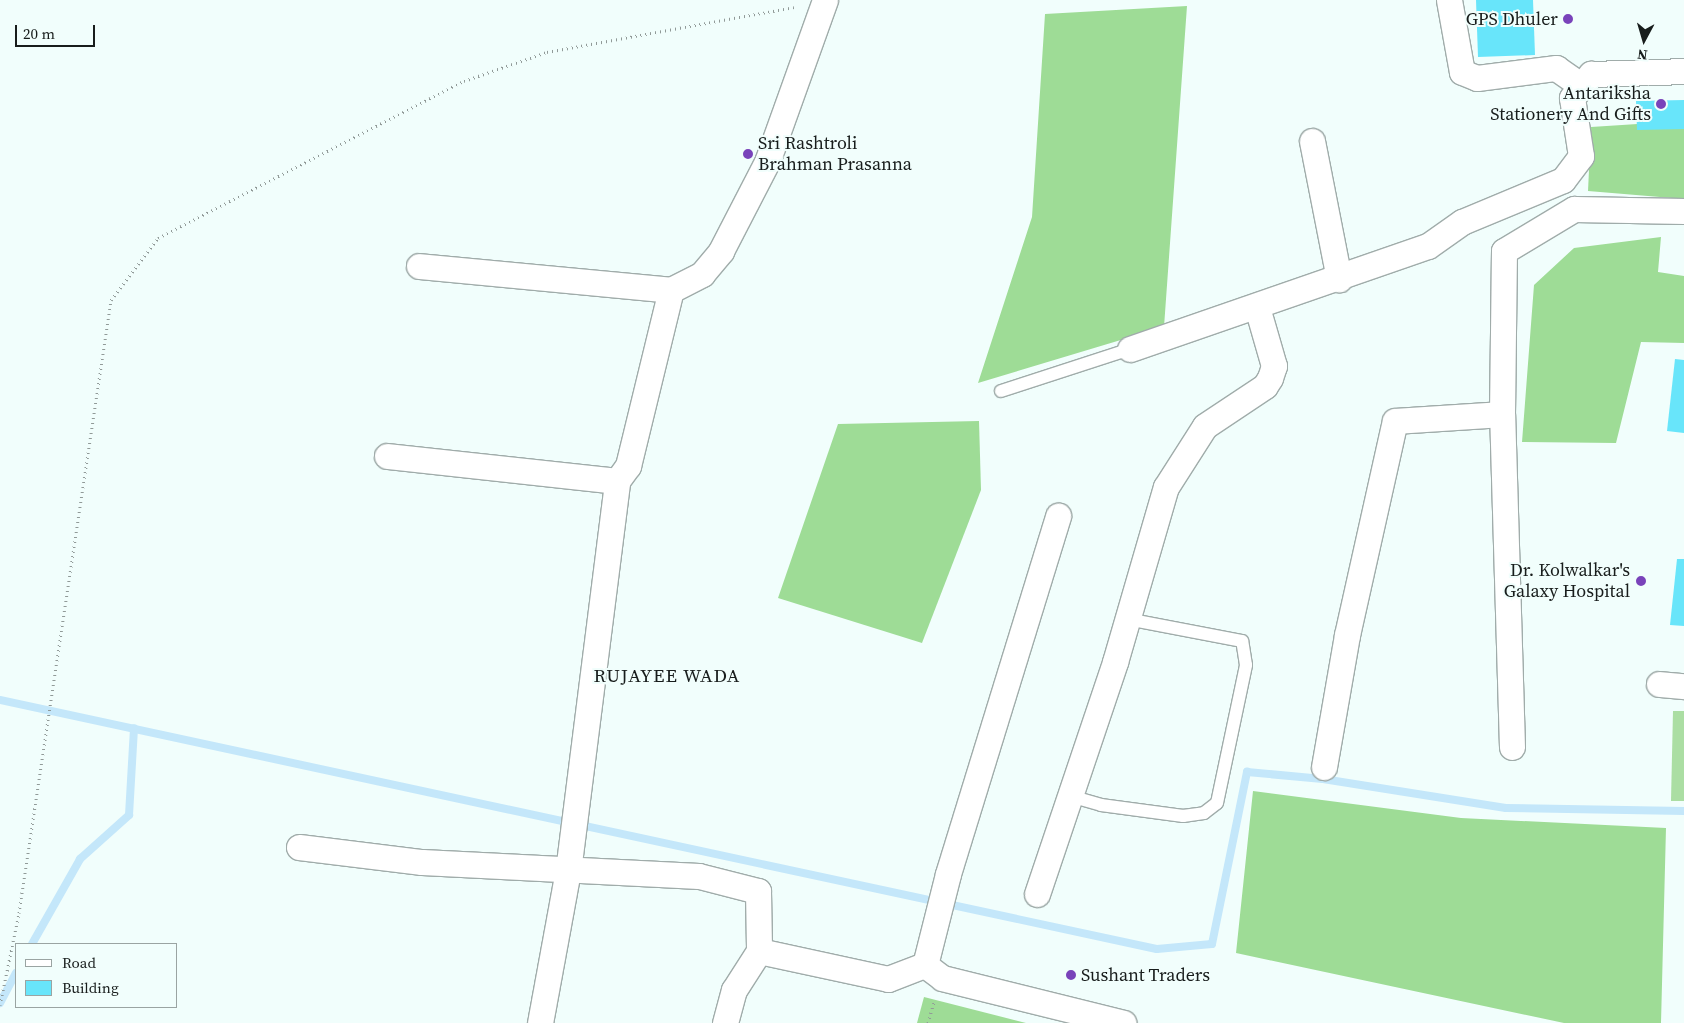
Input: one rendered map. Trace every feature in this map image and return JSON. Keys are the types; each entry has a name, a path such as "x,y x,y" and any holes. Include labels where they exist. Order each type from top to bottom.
{"street":[{"path":"1449,0 1462,72 1477,78 1556,68 1582,86"},
{"path":"419,266 671,290 702,274 721,251 767,162 825,1"},
{"path":"1130,348 1339,279 1428,246 1462,222 1563,180 1581,156 1572,98 1591,74 1684,71"},
{"path":"1312,141 1339,279"},
{"path":"1512,747 1502,414 1504,250 1574,209 1684,210"},
{"path":"540,1023 568,871 617,481 628,466 671,290"},
{"path":"1037,894 1127,619 1166,487 1204,426 1265,386 1270,378 1274,366 1256,307"},
{"path":"1324,767 1347,635 1395,421 1502,414"},
{"path":"387,456 617,481"},
{"path":"925,964 948,874 1058,516"},
{"path":"1659,684 1684,686"},
{"path":"299,847 422,862 568,871 699,876 758,892 759,951 734,990 725,1023"},
{"path":"759,951 888,979 925,964"},
{"path":"925,964 942,978 1124,1023"}],"lane":[{"path":"1001,391 1130,348"},
{"path":"1070,796 1101,805 1183,816 1204,813 1216,803 1246,665 1242,641 1127,619"}],"path":[{"path":"0,1005 19,913 111,300 158,238 464,81 547,52 825,1"}],"green space":[{"path":"1187,6 1164,327 978,383 1032,217 1045,14"},
{"path":"1684,121 1684,199 1588,191 1591,127"},
{"path":"1661,237 1658,272 1684,276 1684,343 1641,342 1616,443 1522,442 1534,285 1574,248"},
{"path":"979,421 981,490 922,643 778,598 838,424"},
{"path":"1673,711 1684,711 1684,801 1671,801"},
{"path":"1253,791 1461,818 1666,828 1661,1023 1564,1023 1236,953"},
{"path":"924,997 1026,1023 917,1023"}],"building":[{"path":"1476,0 1533,0 1535,55 1478,57"},
{"path":"1684,100 1684,129 1637,130 1636,101"},
{"path":"1675,359 1684,360 1684,433 1667,431"},
{"path":"1677,559 1684,559 1684,626 1670,625"}],"waterway":[{"path":"0,700 1157,949 1212,944 1247,772 1323,779 1506,808 1684,811"},
{"path":"33,943 80,859 129,815 134,728"},
{"path":"0,1003 15,975"}],"place":[{"name":"GPS Dhuler","path":"1568,19"},
{"name":"Antariksha Stationery And Gifts","path":"1661,104"},
{"name":"Sri Rashtroli Brahman Prasanna","path":"748,154"},
{"name":"Dr. Kolwalkar's Galaxy Hospital","path":"1641,581"},
{"name":"Sushant Traders","path":"1071,975"}],"district":[{"name":"RUJAYEE WADA","path":"667,676"}]}
